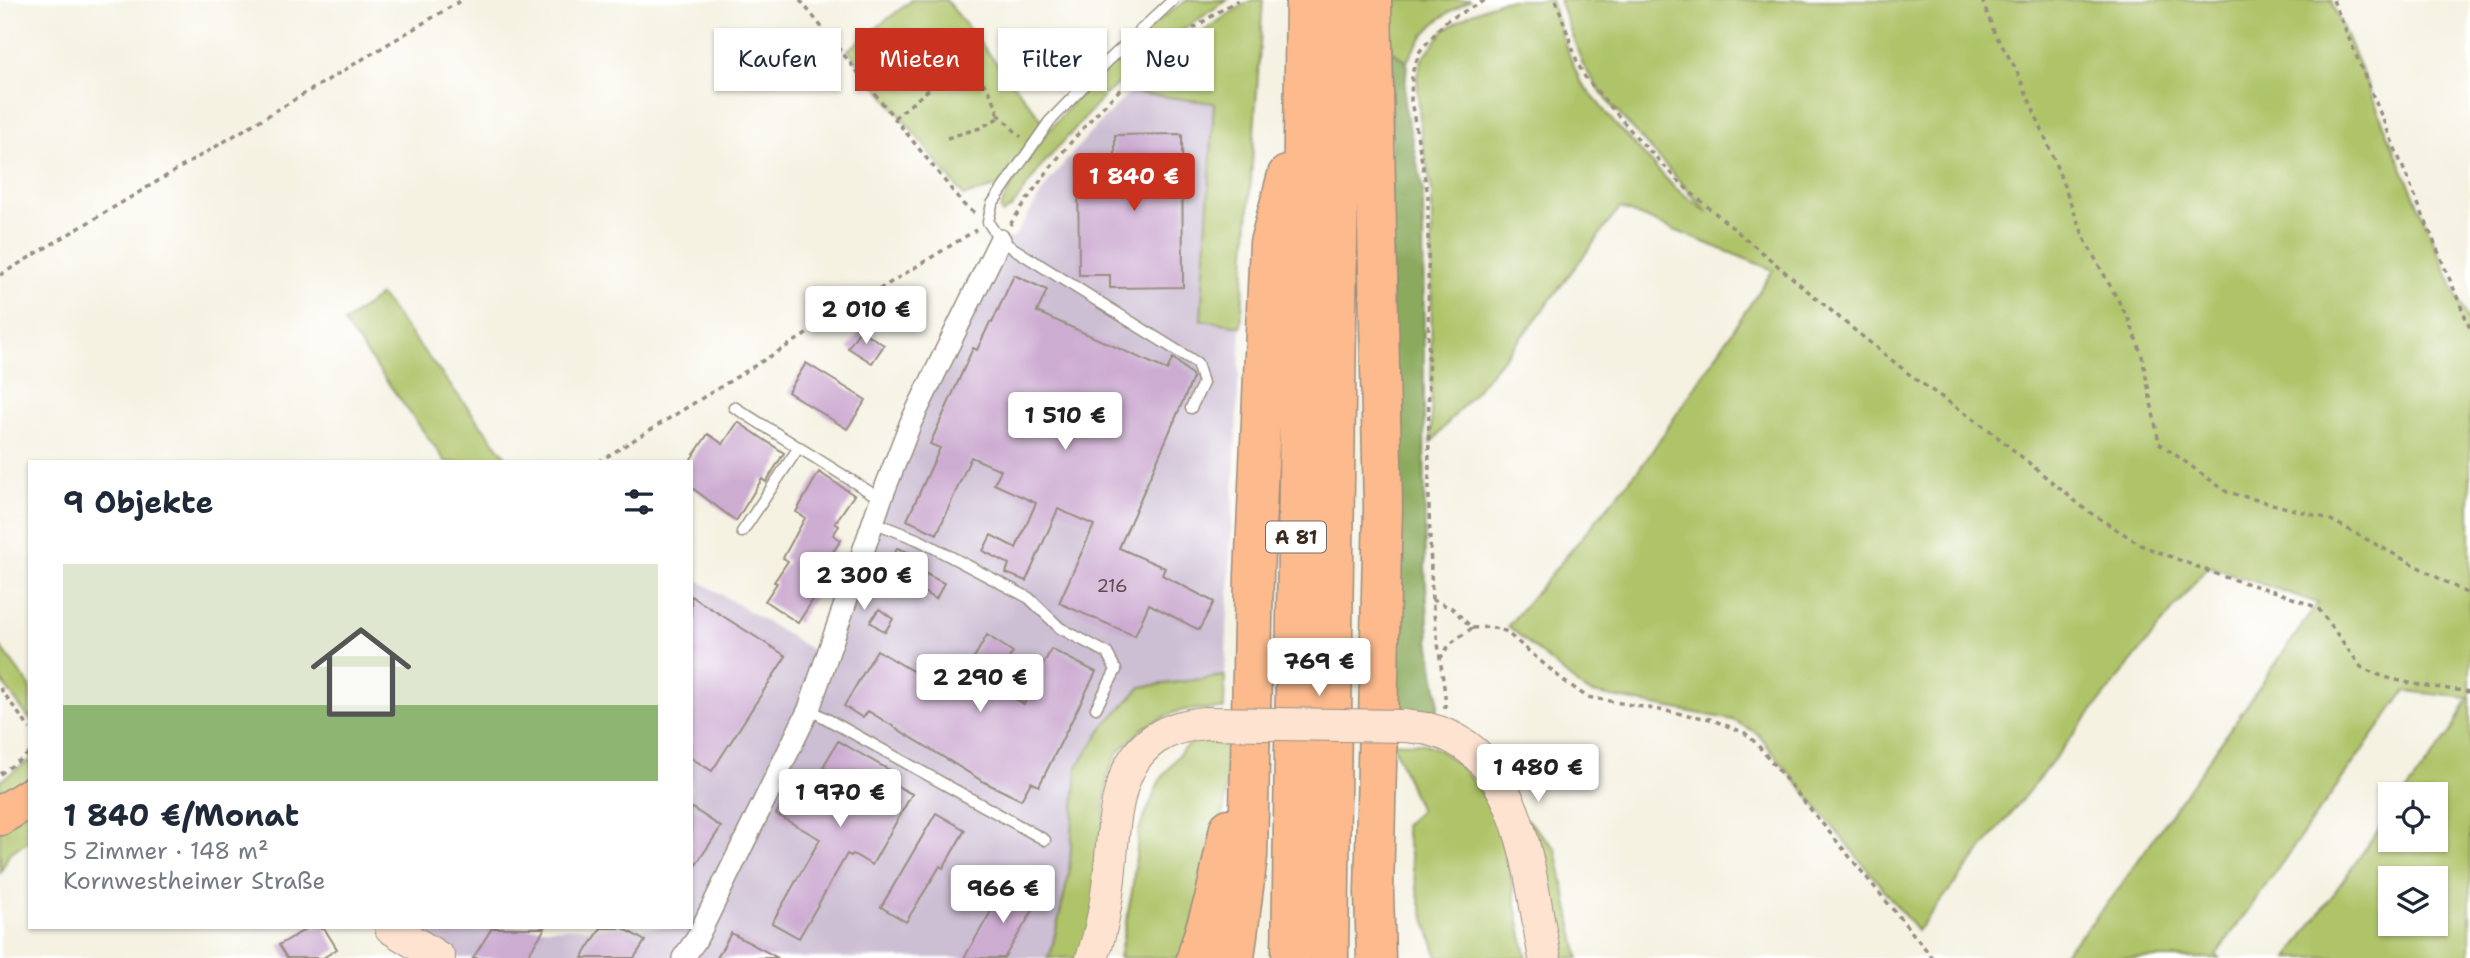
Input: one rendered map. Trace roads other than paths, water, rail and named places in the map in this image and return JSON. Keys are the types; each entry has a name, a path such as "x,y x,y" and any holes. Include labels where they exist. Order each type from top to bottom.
{"highway":[{"name":"A 81","path":"1291,958 1305,0"},
{"name":"A 81","path":"1329,958 1341,0"},
{"path":"1372,0 1383,507 1374,893 1376,958"},
{"path":"1235,958 1248,856 1254,575 1269,243 1303,115"},
{"path":"1196,958 1215,896 1234,796 1252,736"},
{"path":"0,816 28,798"}],"street":[{"path":"683,958 701,929 809,709 881,499 911,422 1000,240"},
{"path":"1092,958 1109,881 1118,793 1128,769 1140,752 1156,740 1176,729 1205,723 1405,726 1436,730 1485,763 1506,792 1518,828 1545,958"},
{"path":"393,929 439,958"}],"lane":[{"path":"1173,0 1048,122 992,204 988,222 1000,240 1197,363 1203,383 1191,408"},
{"path":"734,407 881,499"},
{"path":"742,533 799,447"},
{"path":"873,522 919,540 1029,598 1060,628 1107,653 1116,670 1096,708"},
{"path":"809,709 1045,840"}]}
